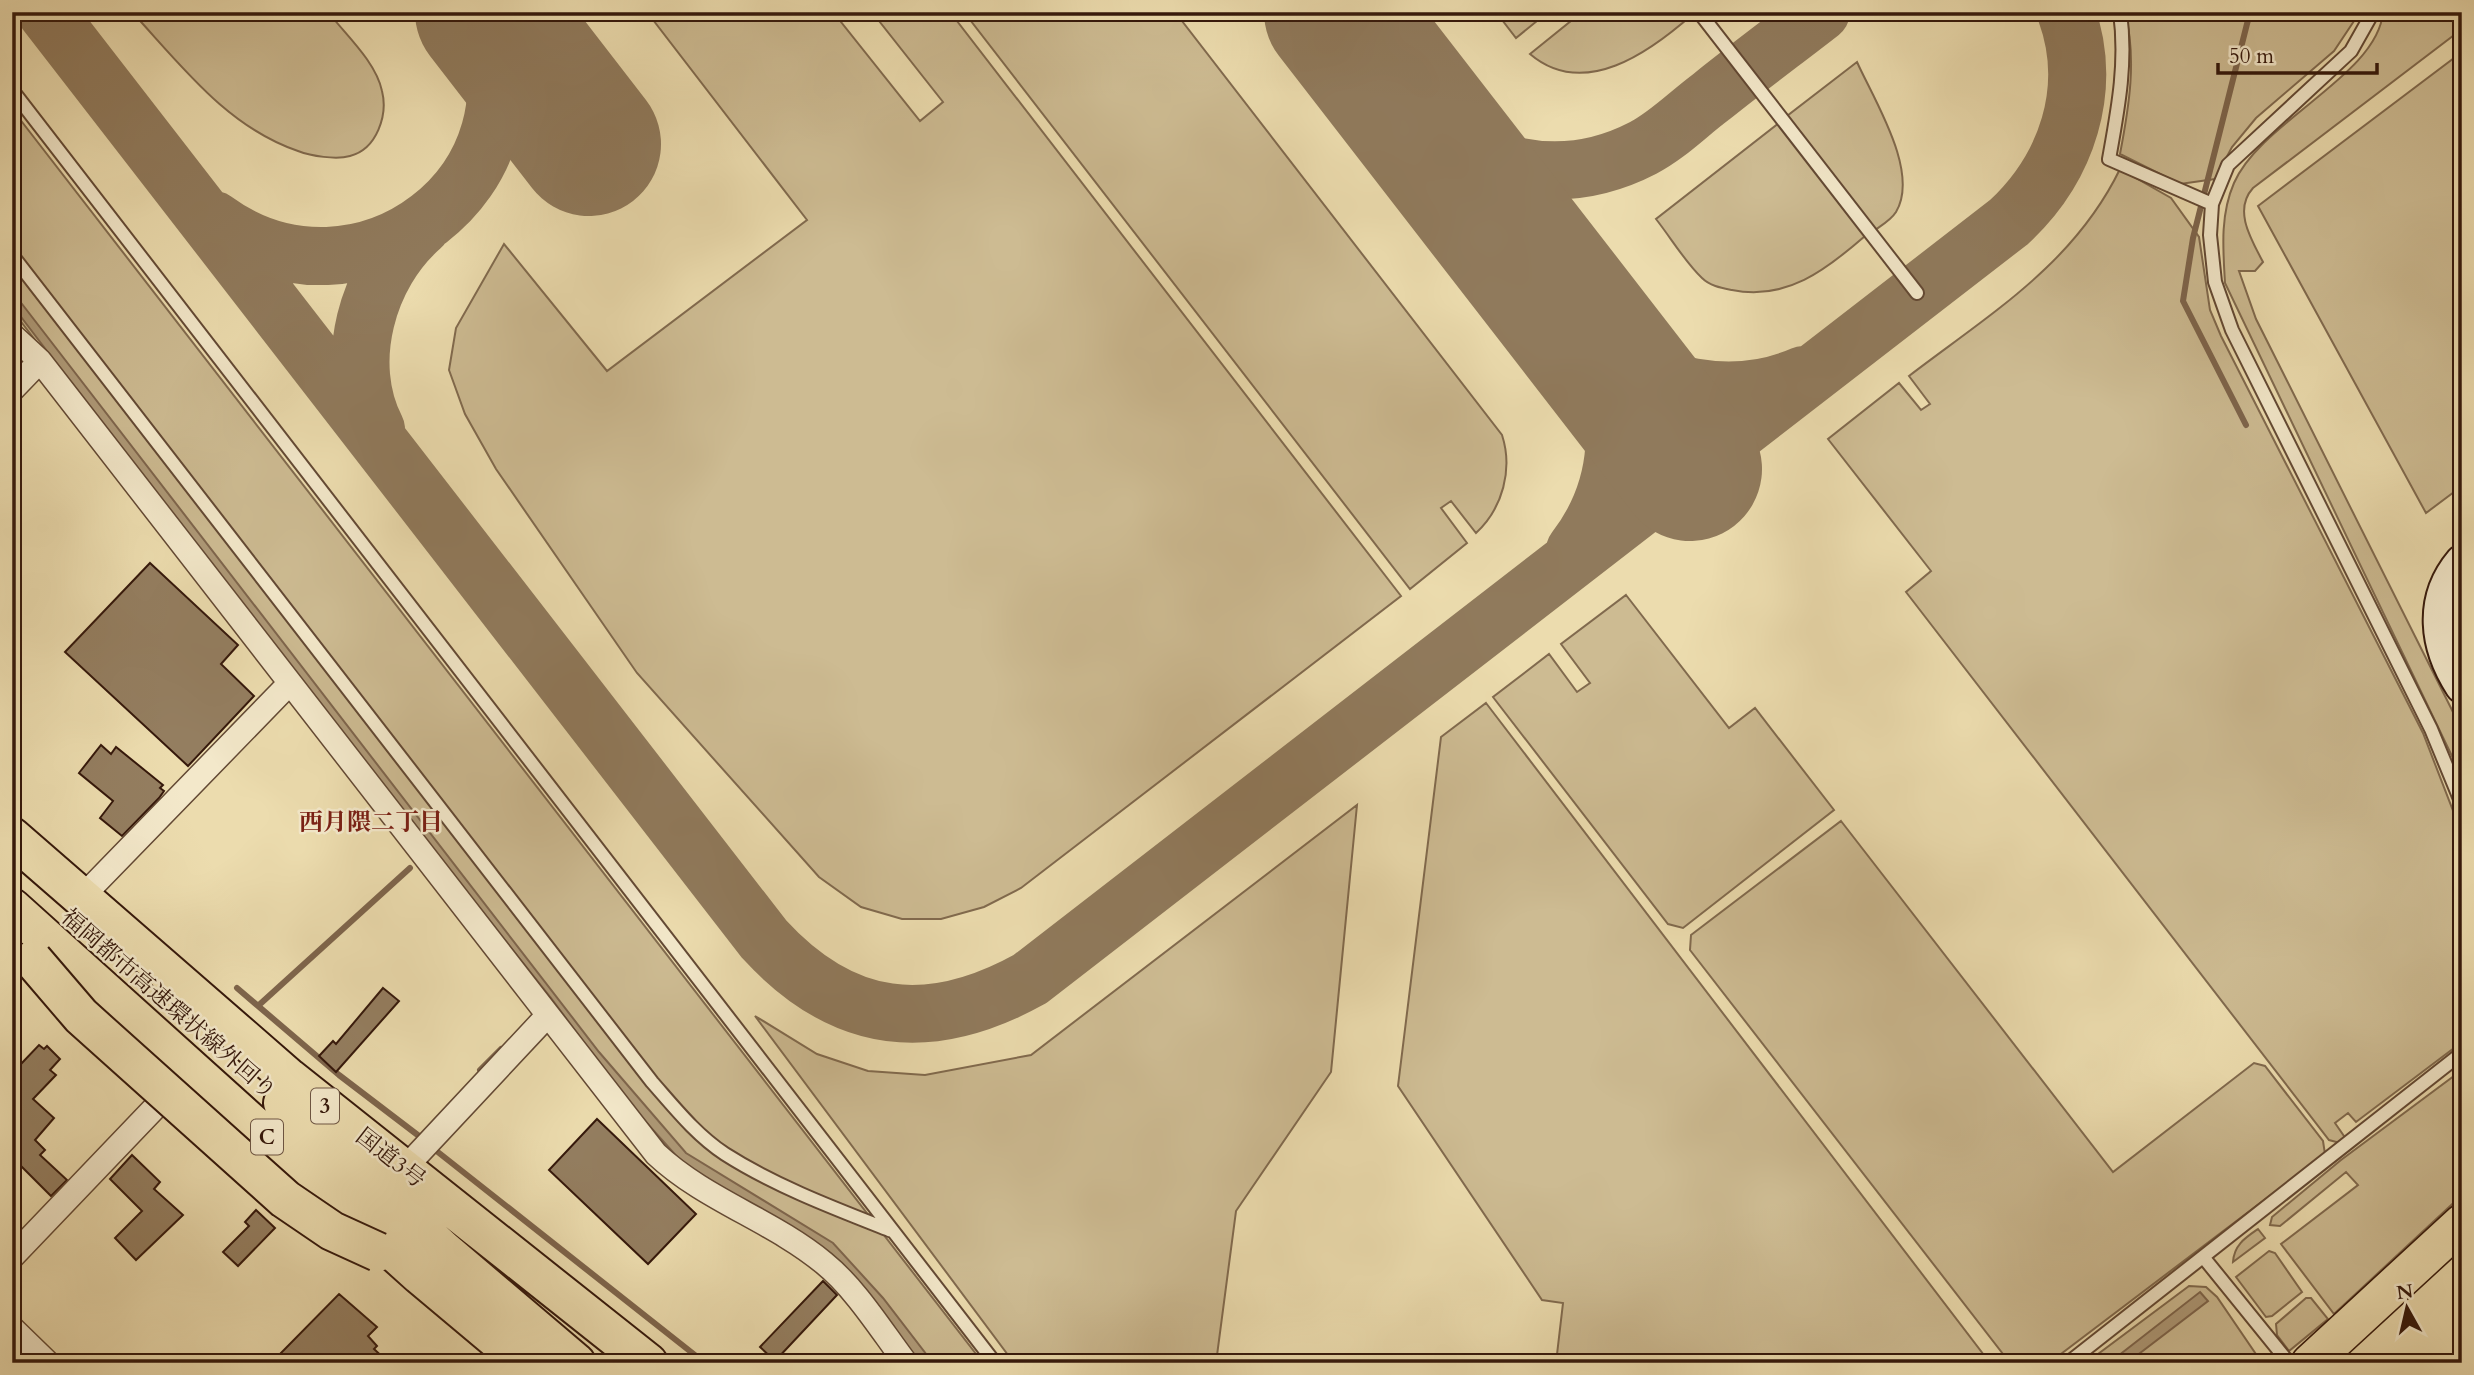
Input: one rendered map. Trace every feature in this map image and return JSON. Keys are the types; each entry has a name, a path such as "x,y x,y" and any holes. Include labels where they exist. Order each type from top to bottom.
{"highway":[{"name":"国道3号","path":"12,837 76,907 648,1363"},
{"name":"福岡都市高速環状線外回り","path":"12,868 76,907 443,1250 576,1363"},
{"path":"76,907 402,1177 618,1363"},
{"name":"C","path":"12,908 420,1275 522,1363"},
{"path":"19,950 81,1016 285,1199 331,1231 378,1252 522,1363"},
{"path":"19,950 166,1096 329,1219 490,1363"}],"main road":[{"path":"2462,562 2453,572 2440,605 2439,627 2444,655 2462,685"},
{"path":"2310,1363 2462,1223"},
{"path":"2347,1363 2462,1257"}],"street":[{"path":"12,335 40,361 288,684 656,1154 681,1177 757,1217 825,1263 906,1363"},
{"path":"12,390 40,361"},
{"path":"76,907 288,684"},
{"path":"404,1169 548,1015"},
{"path":"12,1257 166,1096"},
{"path":"12,1328 48,1363"}],"lane":[{"path":"1699,12 1917,293"},
{"path":"2120,12 2125,45 2121,92 2109,159 2212,204"},
{"path":"2373,12 2351,51 2228,165 2212,204 2210,236 2221,305 2431,729 2462,804"},
{"path":"12,90 995,1363"},
{"path":"12,255 652,1082 684,1118 724,1153 832,1207 892,1231"},
{"path":"2068,1363 2462,1055"},
{"path":"2204,1258 2289,1363"}],"shaded area":[{"path":"132,12 328,12 360,49 379,80 383,110 374,139 359,152 344,157 310,154 272,140 249,127 207,92"},
{"path":"647,12 833,12 920,121 943,102 872,12 950,12 1401,596 1021,888 984,907 941,919 902,919 861,907 819,877 637,673 496,469 465,414 449,370 456,328 504,244 607,371 807,220"},
{"path":"964,12 1175,12 1502,435 1506,474 1499,500 1485,523 1476,533 1451,501 1441,508 1467,543 1410,589"},
{"path":"1496,12 1548,12 1516,38"},
{"path":"1574,12 1693,14 1657,43 1637,55 1594,72 1572,72 1551,67 1530,54 1577,16"},
{"path":"2125,12 2360,12 2334,51 2256,118 2232,147 2215,179 2180,184 2120,154 2129,101 2131,65"},
{"path":"2383,12 2462,12 2462,29 2253,188 2244,206 2244,215 2249,234 2263,262 2255,271 2239,271 2256,319 2462,730 2462,777 2225,283 2224,220 2234,183 2248,160 2268,139 2361,57 2376,35"},
{"path":"2462,52 2462,486 2426,513 2258,206"},
{"path":"1857,62 1892,136 1902,177 1902,196 1896,212 1875,230 1787,116"},
{"path":"12,109 983,1363 920,1363 875,1305 688,1169 628,1102 551,998 277,654 12,310"},
{"path":"1779,123 1865,236 1820,271 1788,287 1752,292 1712,285 1690,265 1656,219"},
{"path":"2120,169 2171,198 2199,237 2210,310 2221,336 2423,733 2462,834 2462,1042 2356,1122 2348,1113 2335,1123 2346,1139 2340,1143 2329,1140 1906,592 1931,571 1828,439 1899,383 1921,410 1930,404 1909,376 2028,285 2054,260 2079,233 2101,203"},
{"path":"12,291 599,1052 686,1153 833,1243 883,1298 933,1363 920,1363 875,1305 688,1169 628,1102 551,998 277,654 12,305"},
{"path":"1626,595 1729,728 1755,708 1834,810 1683,928 1668,924 1493,697 1549,654 1577,692 1590,683 1561,644"},
{"path":"1486,703 1990,1363 1556,1363 1563,1303 1542,1300 1398,1086 1441,737"},
{"path":"1357,805 1331,1072 1236,1211 1216,1363 1014,1363 755,1016 817,1054 868,1071 925,1075 1031,1055"},
{"path":"1841,821 2113,1172 2254,1063 2265,1066 2323,1141 2325,1154 2049,1363 2010,1363 1690,950 1691,935"},
{"path":"2462,1070 2462,1195 2334,1314 2281,1244 2358,1185 2346,1172 2280,1226 2270,1225 2272,1217 2341,1160"},
{"path":"2258,1229 2265,1238 2233,1262 2238,1246"},
{"path":"2269,1251 2275,1253 2302,1292 2272,1316 2266,1317 2236,1277"},
{"path":"2189,1286 2206,1287 2217,1297 2262,1363 2086,1363"},
{"path":"2200,1292 2208,1301 2127,1363 2109,1363"},
{"path":"2306,1298 2311,1298 2328,1319 2289,1351 2277,1335 2276,1324"}],"building":[{"path":"150,563 238,645 221,664 254,696 188,766 65,652"},
{"path":"101,745 111,754 116,747 163,785 160,788 164,791 159,798 122,836 100,818 113,801 79,773"},
{"path":"383,988 399,1001 336,1072 319,1056 333,1041 336,1044"},
{"path":"39,1045 44,1049 47,1046 60,1059 50,1070 56,1075 33,1099 54,1118 35,1140 45,1150 40,1155 67,1180 51,1196 12,1157 12,1058 20,1065"},
{"path":"597,1119 696,1214 648,1264 549,1170"},
{"path":"132,1155 160,1182 154,1189 183,1215 136,1260 115,1238 142,1211 110,1179"},
{"path":"256,1210 275,1228 238,1266 223,1252 249,1226 245,1222"},
{"path":"823,1281 837,1295 775,1361 760,1347"},
{"path":"339,1294 377,1327 368,1336 377,1346 374,1349 389,1363 287,1363 279,1355"}],"waterway":[{"path":"2246,425 2183,301 2193,238 2250,12"},
{"path":"259,1005 410,868"},
{"path":"237,988 339,1075 419,1136"},
{"path":"480,1070 501,1049"},
{"path":"434,1149 705,1363"}],"taxiway":[{"path":"46,12 764,939 794,968 825,989 856,1004 889,1012 922,1014 957,1008 993,997 1030,979 2009,222 2029,201 2046,177 2070,126 2076,98 2077,70 2074,41 2066,12"},
{"path":"214,220 270,248 327,256 381,245 429,219 467,180 490,131 496,74 480,12"},
{"path":"1405,101 1430,124 1457,143 1486,157 1516,166 1547,170 1579,169 1611,161 1652,143 1821,12"},
{"path":"376,429 366,403 361,376 361,348 366,321 374,294 386,269 402,246 421,227"},
{"path":"1592,342 1640,371 1693,387 1749,389 1803,375"},
{"path":"1575,550 1603,501 1614,449 1610,395 1592,342"}],"runway":[{"path":"487,12 589,144"},
{"path":"1336,12 1690,469"}],"district":[{"name":"西月隈二丁目","path":"371,822"}]}
